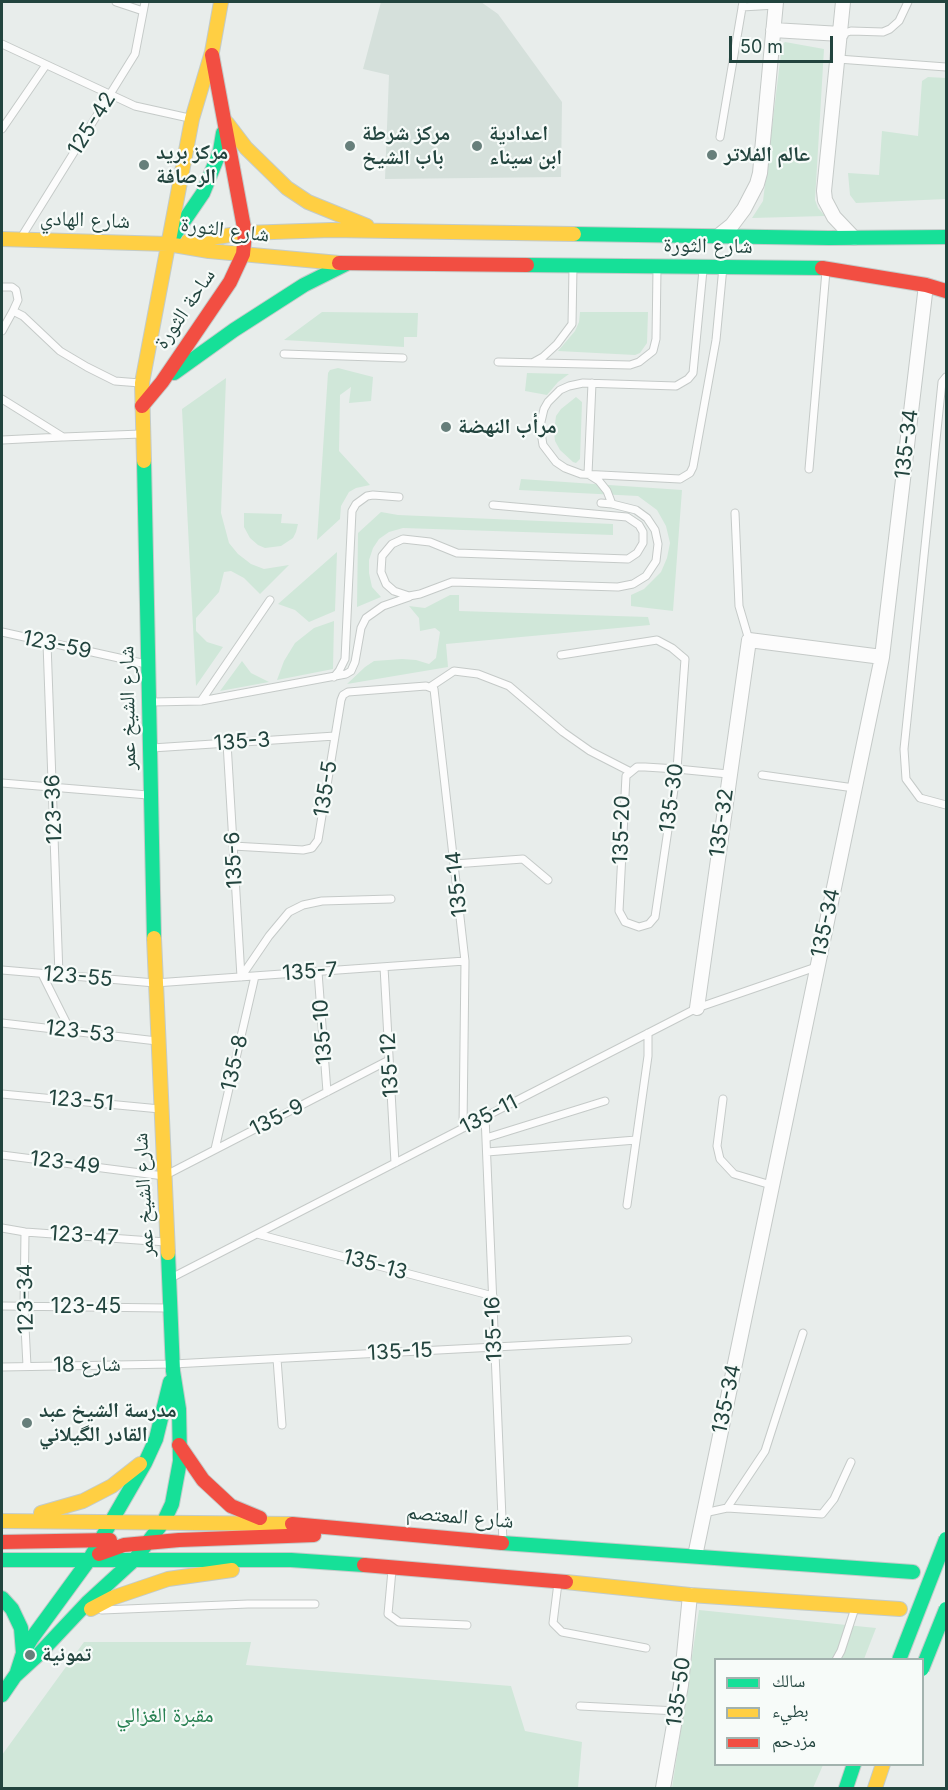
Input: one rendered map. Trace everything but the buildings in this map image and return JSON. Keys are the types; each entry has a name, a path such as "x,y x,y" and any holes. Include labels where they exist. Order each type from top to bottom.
{"main road":[{"name":"شارع الشيخ عمر","path":"12,1674 135,1559 164,1521 172,1504 180,1461 179,1409 173,1368 168,1279 155,983 142,383 192,118 212,52 221,2"},
{"name":"شارع الشيخ عمر","path":"212,52 225,121"},
{"path":"225,121 246,148 287,188 308,202 378,230"},
{"path":"168,244 203,193 220,151 225,121"},
{"name":"ساحة الثورة","path":"142,406 162,382 230,282 243,254 245,233 225,121"},
{"name":"شارع الثورة","path":"168,244 245,233 331,230 717,237 946,237"},
{"name":"شارع الهادي","path":"2,239 168,244"},
{"name":"شارع الثورة","path":"168,244 347,264 826,268 926,285 946,291"},
{"path":"162,382 304,285 347,264"},
{"name":"شارع الشيخ عمر","path":"2,1695 44,1618 89,1560 148,1458 166,1404 173,1368"},
{"path":"179,1444 203,1480 231,1506 252,1516 286,1523"},
{"path":"5,1521 83,1501 112,1486 148,1458"},
{"path":"135,1559 132,1521 148,1458"},
{"name":"شارع المعتصم","path":"5,1521 286,1523 503,1543 914,1572"},
{"path":"89,1560 102,1551 146,1535 164,1521"},
{"path":"2,1542 100,1540 147,1542 379,1531"},
{"path":"899,1658 946,1539"},
{"path":"2,1560 291,1560 558,1581 690,1595 900,1609"},
{"path":"66,1625 112,1598 168,1579 291,1560"},
{"path":"2,1598 12,1609 21,1628 23,1653"},
{"path":"924,1664 946,1609"},
{"path":"846,1788 853,1766"},
{"path":"875,1788 882,1766"}],"street":[{"path":"843,2 824,191 825,200 834,217 854,238"},
{"path":"717,237 732,225 744,209 760,173 776,3"},
{"path":"773,30 841,34"},
{"name":"135-34","path":"695,1556 882,657 926,285"},
{"path":"749,640 882,657"},
{"name":"135-32","path":"697,1008 728,774 749,640"},
{"name":"135-50","path":"663,1788 677,1711 690,1595"}],"lane":[{"path":"116,2 143,11"},
{"name":"125-42","path":"20,239 135,54 145,2"},
{"path":"841,34 851,31 883,32 890,29 899,21 908,2"},
{"path":"720,136 742,4 776,3"},
{"path":"2,44 135,106 192,118"},
{"path":"837,59 946,67"},
{"path":"2,129 46,65"},
{"path":"573,266 572,324 567,332 538,360 498,362 630,365 639,362 653,351 656,339 657,267"},
{"path":"704,267 693,373 676,387 592,383 574,384 560,390 543,409 540,426 543,445 556,462 573,472 588,474 686,478 693,467 716,340 723,267"},
{"path":"809,470 826,268"},
{"path":"2,287 12,287 16,290 18,300 2,331"},
{"path":"13,310 60,351 87,367 115,381 142,383"},
{"path":"284,354 403,358"},
{"path":"946,376 942,382 904,749 906,779 920,798 946,805"},
{"path":"588,474 592,383"},
{"path":"2,399 63,437"},
{"path":"2,440 143,434"},
{"path":"588,474 607,491 612,504"},
{"path":"333,678 345,659 352,512 356,504 368,496 399,497"},
{"path":"493,505 627,517 639,525 644,539 637,553 628,559 457,553 430,542 409,538 397,541 388,547 382,556 381,572 389,588 401,595 409,596 452,582 618,588 633,584 646,576 656,561 658,544 655,530 642,513 629,507 600,503"},
{"path":"735,513 739,606 749,640"},
{"path":"149,702 201,701 333,678 351,671 356,662 361,628 370,614 383,606 411,596"},
{"path":"201,701 270,600"},
{"name":"123-59","path":"2,632 148,664"},
{"name":"135-30","path":"561,655 657,640 672,648 685,659 677,769 655,918 649,924 639,927"},
{"name":"123-36","path":"47,643 58,975"},
{"path":"430,687 454,671 478,674 509,686 590,751 629,771"},
{"name":"135-5","path":"234,846 303,850 312,848 318,840 343,695 348,692 430,687"},
{"name":"135-14","path":"430,687 435,692 465,961 462,1128"},
{"name":"135-3","path":"150,748 335,736"},
{"name":"135-6","path":"228,744 241,977"},
{"name":"135-20","path":"639,927 625,922 619,911 624,783 629,771 636,767 728,774"},
{"path":"762,775 854,788"},
{"path":"2,783 151,795"},
{"path":"454,864 523,859 548,880"},
{"path":"241,977 269,936 289,912 303,905 322,902 391,899"},
{"name":"135-7","path":"155,983 465,961"},
{"name":"135-12","path":"384,967 395,1163"},
{"name":"135-11","path":"168,1279 697,1008 816,967"},
{"name":"123-55","path":"2,970 155,983"},
{"name":"135-10","path":"318,972 327,1092"},
{"path":"42,974 71,1032"},
{"name":"135-8","path":"215,1149 255,976"},
{"name":"123-53","path":"2,1023 158,1041"},
{"path":"627,1205 648,1056 648,1033"},
{"name":"135-9","path":"164,1176 389,1060"},
{"name":"123-51","path":"2,1094 161,1109"},
{"path":"723,1099 717,1146 720,1159 734,1174 771,1185"},
{"path":"486,1138 605,1101"},
{"name":"135-16","path":"485,1116 503,1543"},
{"path":"487,1152 636,1140"},
{"name":"123-49","path":"2,1155 164,1176"},
{"name":"123-47","path":"2,1228 25,1232 167,1242"},
{"name":"123-34","path":"25,1232 24,1307 27,1366"},
{"name":"135-13","path":"256,1234 493,1296"},
{"name":"123-45","path":"2,1306 170,1308"},
{"path":"727,1508 765,1451 803,1333"},
{"name":"135-15","path":"173,1368 277,1359 628,1340"},
{"path":"277,1359 282,1425"},
{"name":"شارع 18","path":"2,1367 173,1368"},
{"path":"704,1513 727,1508 822,1514 834,1499 851,1462"},
{"path":"393,1567 388,1614 399,1622 467,1625"},
{"path":"558,1581 553,1623 562,1632 646,1648"},
{"path":"91,1610 315,1604"},
{"path":"837,1658 842,1651 856,1606"},
{"path":"580,1706 677,1711"}],"shaded area":[{"path":"381,2 481,2 498,14 562,102 561,177 385,179 389,75 363,69"}],"green space":[{"path":"785,42 824,49 815,200 825,216 752,218 763,201 782,45"},
{"path":"928,77 946,78 946,199 856,203 850,195 848,173 879,175 882,131 918,136 922,81"},
{"path":"322,312 418,313 417,337 404,337 404,347 284,340"},
{"path":"580,312 648,312 647,343 640,353 635,355 558,351 575,331"},
{"path":"338,368 373,377 371,401 349,403 351,387 340,395 339,451 370,485 349,492 341,506 340,519 317,540 328,373"},
{"path":"527,373 569,374 558,382 547,395 525,391"},
{"path":"226,378 221,513 229,543 251,564 264,569 289,565 260,594 244,578 231,571 224,572 219,592 196,618 196,631 207,642 223,647 196,686 182,409"},
{"path":"576,397 582,402 580,459 576,463 560,450 555,441 554,432 556,416"},
{"path":"521,479 682,490 673,611 631,606 631,595 644,589 661,572 667,558 670,543 666,526 657,510 638,496 519,490"},
{"path":"381,512 398,515 613,524 613,535 403,528 389,532 379,539 373,548 369,560 369,573 372,587 381,597 357,607 358,533"},
{"path":"244,513 282,514 281,523 298,524 296,532 293,538 281,546 265,548 250,538 244,527"},
{"path":"337,552 335,611 309,622 295,610 278,604"},
{"path":"450,595 459,595 459,611 648,617 650,625 446,644 448,667 347,684 374,661 402,659 429,664 436,658 440,632 435,628 420,631 419,618 409,606 425,608"},
{"path":"334,621 333,669 277,680 284,661 295,643 314,628"},
{"path":"242,661 251,673 269,682 220,691"},
{"path":"699,1610 876,1628 864,1658 714,1658 714,1766 823,1766 813,1788 672,1788"},
{"name":"مقبرة الغزالي","path":"84,1642 251,1642 246,1665 511,1686 525,1731 582,1742 578,1788 2,1788 2,1755"}],"traffic: fast":[{"path":"173,237 203,193 220,151 223,133"},
{"path":"574,234 829,238 946,237"},
{"path":"174,373 234,330 304,285 346,264"},
{"path":"527,265 822,268"},
{"path":"144,461 154,938"},
{"path":"2,1695 15,1676 87,1603 135,1559 164,1521 172,1504 180,1461 179,1409 173,1371 168,1253"},
{"path":"17,1672 23,1653 32,1638 89,1560 145,1463 156,1439 170,1382"},
{"path":"900,1658 946,1539"},
{"path":"502,1543 913,1572"},
{"path":"2,1560 291,1560 364,1565"},
{"path":"2,1598 12,1609 21,1628 23,1653"},
{"path":"924,1664 946,1609"},
{"path":"846,1788 853,1766"}],"traffic: slow":[{"path":"144,461 142,383 192,119 212,52 221,2"},
{"path":"227,123 246,148 287,188 308,202 367,226"},
{"path":"188,241 245,233 331,230 574,234"},
{"path":"2,239 168,244 209,251 339,263"},
{"path":"154,938 168,1253"},
{"path":"41,1513 83,1501 112,1486 140,1464"},
{"path":"2,1521 292,1524"},
{"path":"91,1609 112,1598 168,1579 232,1570"},
{"path":"566,1582 690,1595 900,1609"},
{"path":"875,1788 882,1766"}],"traffic: jam":[{"path":"142,406 162,382 230,282 243,254 245,233 212,55"},
{"path":"339,263 527,265"},
{"path":"822,268 926,285 946,291"},
{"path":"179,1445 203,1480 231,1506 260,1518"},
{"path":"292,1524 502,1543"},
{"path":"99,1554 124,1545 179,1540 314,1535"},
{"path":"2,1542 110,1540"},
{"path":"364,1565 566,1582"}],"place":[{"name":"مركز شرطة باب الشيخ","path":"350,146"},
{"name":"اعدادية ابن سيناء","path":"477,146"},
{"name":"عالم الفلاتر","path":"712,155"},
{"name":"مركز بريد الرصافة","path":"144,165"},
{"name":"مرأب النهضة","path":"446,427"},
{"name":"مدرسة الشيخ عبد القادر الگيلاني","path":"27,1423"},
{"name":"تمونية","path":"30,1655"}]}
